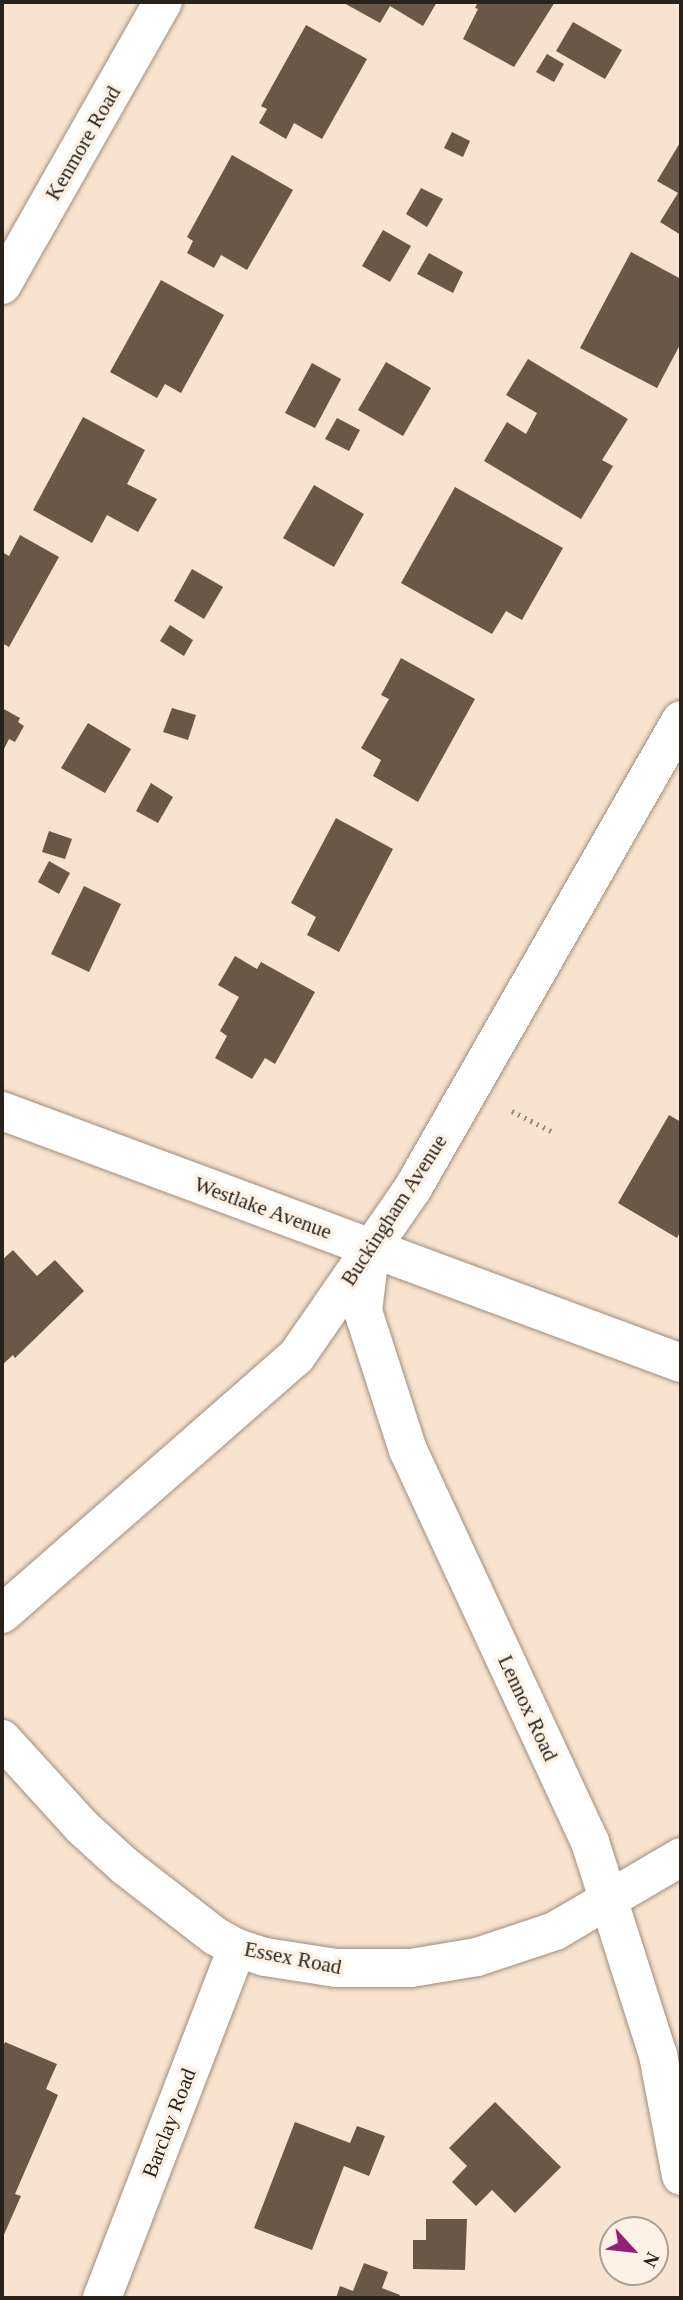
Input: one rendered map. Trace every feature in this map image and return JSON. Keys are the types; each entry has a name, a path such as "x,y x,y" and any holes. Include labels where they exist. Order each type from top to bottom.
{"street":[{"name":"Kenmore Road","path":"2,285 163,2"},
{"name":"Buckingham Avenue","path":"2,1614 296,1357 414,1188 681,720"},
{"name":"Westlake Avenue","path":"2,1111 681,1363"},
{"name":"Lennox Road","path":"370,1248 363,1311 408,1450 590,1842 658,2055 681,2176"},
{"name":"Essex Road","path":"2,1739 82,1827 126,1867 215,1936 237,1948 265,1957 336,1968 411,1968 477,1957 555,1931 681,1857"},
{"name":"Barclay Road","path":"102,2298 237,1948"}],"path":[{"path":"512,1111 551,1131"}],"building":[{"path":"342,2 437,2 423,26 390,6 380,23"},
{"path":"478,2 555,2 514,67 463,39 478,9 475,8"},
{"path":"573,22 622,50 605,79 556,51"},
{"path":"306,25 367,59 322,139 294,123 286,139 259,123 267,109 261,106"},
{"path":"547,54 564,64 554,82 536,72"},
{"path":"452,132 470,141 463,157 444,148"},
{"path":"681,141 681,235 660,222 678,193 657,181"},
{"path":"232,155 293,190 247,270 221,255 214,268 187,253 193,241 187,237"},
{"path":"421,188 443,199 427,227 406,214"},
{"path":"383,230 411,246 390,282 362,266"},
{"path":"631,252 681,279 681,343 657,388 580,348"},
{"path":"429,253 463,272 453,293 417,274"},
{"path":"161,280 224,315 181,393 165,384 157,398 110,372"},
{"path":"528,359 628,419 602,460 613,466 581,519 484,461 507,422 526,434 537,413 506,395"},
{"path":"386,362 431,388 403,436 358,410"},
{"path":"312,363 341,379 315,428 285,413"},
{"path":"83,417 145,450 127,484 157,499 138,532 107,515 92,543 33,510"},
{"path":"337,418 360,430 349,451 325,439"},
{"path":"314,485 364,514 334,567 283,538"},
{"path":"455,487 563,548 522,620 506,611 492,634 401,583"},
{"path":"20,535 59,557 9,647 2,643 2,552 9,556"},
{"path":"192,569 223,587 204,619 174,601"},
{"path":"170,625 193,640 184,656 160,641"},
{"path":"401,658 475,699 418,802 373,776 381,760 361,748 389,699 381,695"},
{"path":"2,708 20,718 18,722 24,726 15,742 9,739 2,753"},
{"path":"172,708 196,715 188,740 163,732"},
{"path":"88,723 131,749 105,793 61,768"},
{"path":"151,783 173,797 158,823 136,811"},
{"path":"336,818 393,849 339,952 307,935 316,917 291,903"},
{"path":"49,831 72,839 65,859 42,852"},
{"path":"49,861 70,873 59,894 38,882"},
{"path":"84,886 121,904 89,972 51,954"},
{"path":"235,956 257,969 261,962 315,992 275,1064 265,1058 252,1079 215,1058 227,1036 220,1031 239,997 218,985"},
{"path":"669,1115 681,1122 681,1230 677,1238 618,1203"},
{"path":"13,1250 37,1276 55,1260 84,1291 15,1358 13,1355 2,1365 2,1260"},
{"path":"5,2042 57,2064 46,2089 58,2095 15,2194 21,2196 2,2239 2,2049"},
{"path":"495,2102 561,2167 515,2213 492,2190 476,2206 452,2182 467,2166 449,2148"},
{"path":"295,2122 350,2143 357,2126 385,2136 369,2176 344,2166 312,2250 254,2228"},
{"path":"426,2219 467,2219 465,2270 413,2269 413,2240 426,2240"},
{"path":"364,2263 388,2272 382,2288 400,2295 398,2298 336,2298 340,2286 353,2291"}]}
